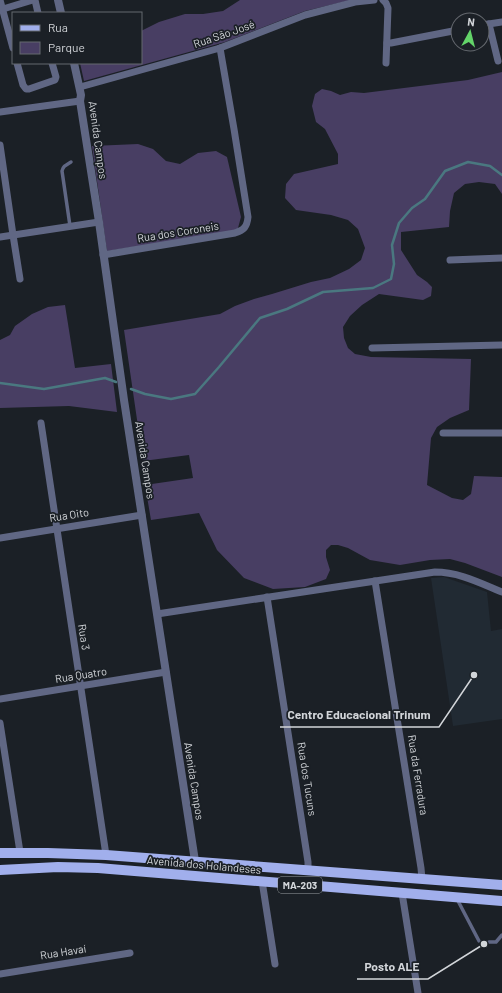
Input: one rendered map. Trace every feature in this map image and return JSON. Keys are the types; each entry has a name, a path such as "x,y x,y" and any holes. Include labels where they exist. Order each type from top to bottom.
{"main road":[{"name":"Avenida dos Holandeses","path":"0,853 20,852 106,855 502,885"},
{"name":"Avenida dos Holandeses","path":"0,870 39,867 77,867 502,901"}],"street":[{"path":"0,0 12,44"},
{"path":"3,9 34,0 38,12"},
{"path":"58,0 61,12"},
{"name":"Rua São José","path":"80,88 220,48 305,15 355,2 374,0"},
{"path":"383,0 388,8 386,63"},
{"path":"490,24 502,22"},
{"path":"387,43 450,32"},
{"path":"490,39 498,61"},
{"name":"Rua dos Coroneis","path":"103,255 235,233 241,231 245,227 248,217 220,48"},
{"path":"17,64 23,85 26,89 28,89 55,80 56,77 52,64"},
{"name":"Avenida Campos","path":"74,64 80,88 80,101 195,862"},
{"path":"0,112 80,101"},
{"path":"0,144 20,279"},
{"path":"0,237 99,222"},
{"path":"450,260 502,258"},
{"path":"372,348 502,345"},
{"name":"Rua 3","path":"41,423 106,855"},
{"path":"443,433 502,433"},
{"name":"Rua Oito","path":"0,538 142,514"},
{"path":"157,614 435,572 455,573 502,592"},
{"name":"Rua da Ferradura","path":"375,581 422,879"},
{"name":"Rua dos Tucuns","path":"268,597 308,870"},
{"name":"Rua Quatro","path":"0,699 166,672"},
{"path":"0,723 20,852"},
{"path":"262,882 275,964"},
{"path":"402,893 418,993"},
{"name":"Rua Havaí","path":"0,974 130,953"}],"lane":[{"path":"70,226 62,171 65,165 71,162"},
{"path":"457,898 479,941"},
{"path":"489,942 496,942 502,935"}],"shaded area":[{"path":"444,577 487,592 491,631 502,629 502,719 453,726 431,578"}],"green space":[{"path":"240,0 351,0 305,11 225,42 84,81 80,64 142,64 142,30 159,22 185,14 203,14 223,11"},
{"path":"502,72 502,194 495,184 479,182 465,184 454,193 450,211 449,227 401,232 401,250 417,275 432,287 431,296 423,300 379,294 362,305 350,316 343,327 344,338 348,348 355,354 371,357 471,359 469,410 450,418 437,427 431,438 427,485 452,498 463,500 471,494 474,476 502,477 502,577 450,559 430,560 400,565 370,560 348,548 338,545 331,545 326,550 326,557 330,570 326,579 305,587 273,589 244,578 217,550 199,513 151,520 145,485 193,478 189,455 143,461 124,330 220,314 235,306 254,299 311,282 330,278 349,269 361,260 365,248 358,229 348,220 331,215 296,210 285,198 286,184 294,174 338,164 338,154 325,129 316,122 312,106 315,94 322,89 340,95 351,92 364,93 468,80"},
{"path":"138,144 153,149 166,161 180,164 198,153 216,151 227,157 241,217 238,228 235,231 107,251 92,146"},
{"path":"65,305 75,368 111,364 117,412 69,406 0,408 0,340 10,335 15,326 32,314 48,307"}],"waterway":[{"path":"131,389 145,394 171,399 195,394 260,318 287,309 323,292 373,288 391,279 394,264 392,245 399,223 412,208 425,199 445,171 468,162 490,166 502,175"},
{"path":"0,383 44,389 105,378 116,382"}],"place":[{"name":"Centro Educacional Trinum","path":"474,675"},
{"name":"Posto ALE","path":"484,944"}]}
